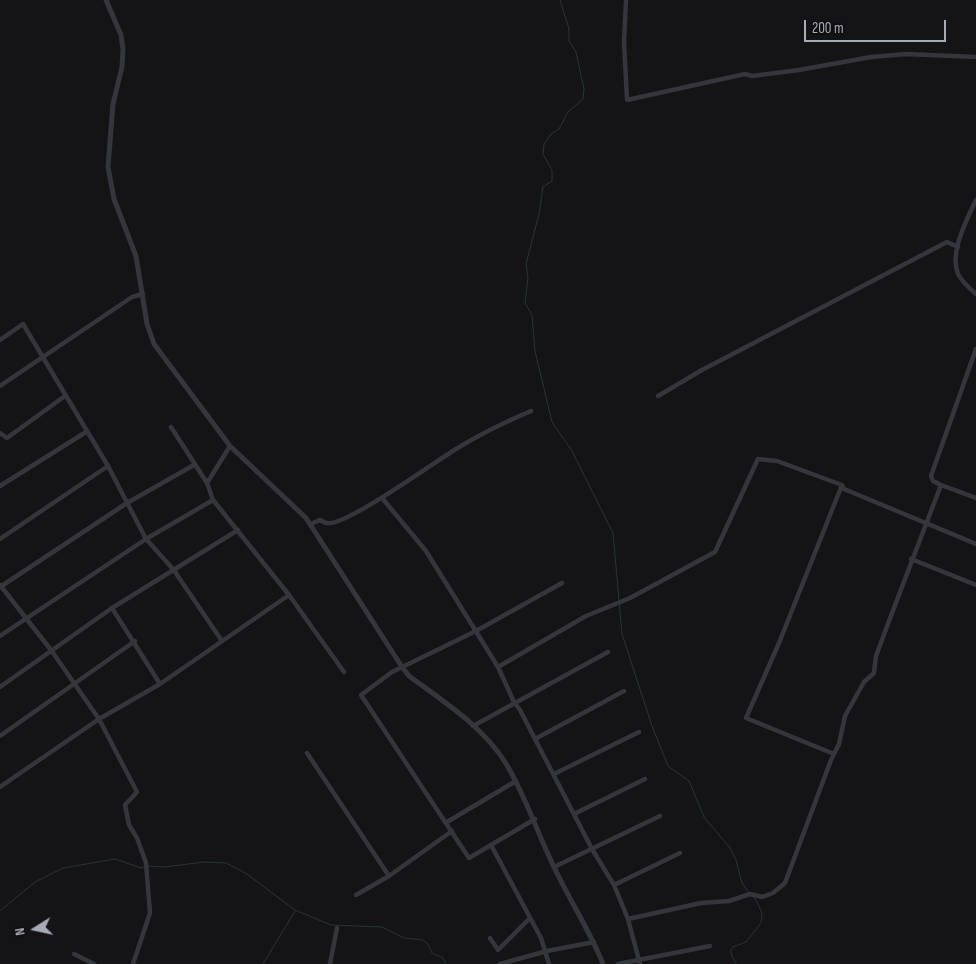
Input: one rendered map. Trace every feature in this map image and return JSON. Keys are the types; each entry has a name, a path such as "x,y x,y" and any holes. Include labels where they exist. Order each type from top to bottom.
{"street":[{"path":"106,0 114,14 121,35 123,49 110,136 110,183 136,256 147,324 154,344 230,446 289,500 310,524 409,676 447,703 473,726 500,756 535,819 554,868 594,942 602,964"},
{"path":"626,0 624,42 627,100 745,74 752,76 799,70 871,57 906,54 976,57"},
{"path":"976,200 965,222 955,260 958,274 976,294"},
{"path":"658,396 702,370 947,242 958,246"},
{"path":"0,386 132,297 143,294"},
{"path":"0,340 23,324 108,466 146,539 173,570 222,641"},
{"path":"976,350 931,476 932,481 976,498"},
{"path":"0,433 7,438 65,396"},
{"path":"310,524 320,520 327,524 335,522 382,498 456,448 499,424 532,411"},
{"path":"171,427 214,500 289,595 344,672"},
{"path":"0,486 86,432"},
{"path":"206,484 230,446"},
{"path":"498,667 586,616 630,598 715,552 758,459 777,461 842,485 844,489 976,544"},
{"path":"133,964 150,913 146,863 137,838 129,825 125,805 137,792 99,719 52,650 0,586 127,503 194,465"},
{"path":"0,539 108,466"},
{"path":"834,754 746,718 779,643 842,485"},
{"path":"628,919 701,903 728,901 750,894 762,897 773,893 785,883 839,744 845,716 864,682 874,673 876,656 911,559 941,485"},
{"path":"382,498 426,551 498,667 514,702 554,774 592,850 614,885 628,919 639,961"},
{"path":"0,636 146,539 214,500"},
{"path":"0,686 112,608 238,530"},
{"path":"911,559 976,585"},
{"path":"535,819 468,858 447,822 361,695 392,672 476,631 562,583"},
{"path":"0,787 99,719 160,684 289,595"},
{"path":"112,608 160,684"},
{"path":"0,736 134,641"},
{"path":"473,726 608,652"},
{"path":"535,739 624,691"},
{"path":"554,774 639,732"},
{"path":"307,753 389,876"},
{"path":"574,814 645,779"},
{"path":"447,822 516,782"},
{"path":"554,868 660,816"},
{"path":"356,895 389,876 452,831"},
{"path":"491,845 547,951 549,964"},
{"path":"614,885 680,853"},
{"path":"490,938 498,950 530,918"},
{"path":"330,964 337,928"},
{"path":"500,964 547,951 594,942"},
{"path":"618,964 710,946"},
{"path":"74,954 94,964"}],"waterway":[{"path":"560,0 569,29 569,41 576,52 584,89 583,99 568,112 559,129 551,134 544,144 543,154 552,170 552,181 543,187 539,214 526,264 528,277 525,303 532,315 535,351 552,422 572,451 613,533 622,634 652,726 668,766 689,781 704,817 730,848 736,860 742,883 749,893"},
{"path":"0,911 35,882 63,868 115,859 141,868 144,867"},
{"path":"148,866 165,867 204,862 226,863 247,874 295,910 331,925 382,927 404,938 423,940 428,944 432,953 443,958 446,964"},
{"path":"736,964 731,953 732,948 746,942 761,921 759,905 754,897"},
{"path":"263,964 295,911"}]}
